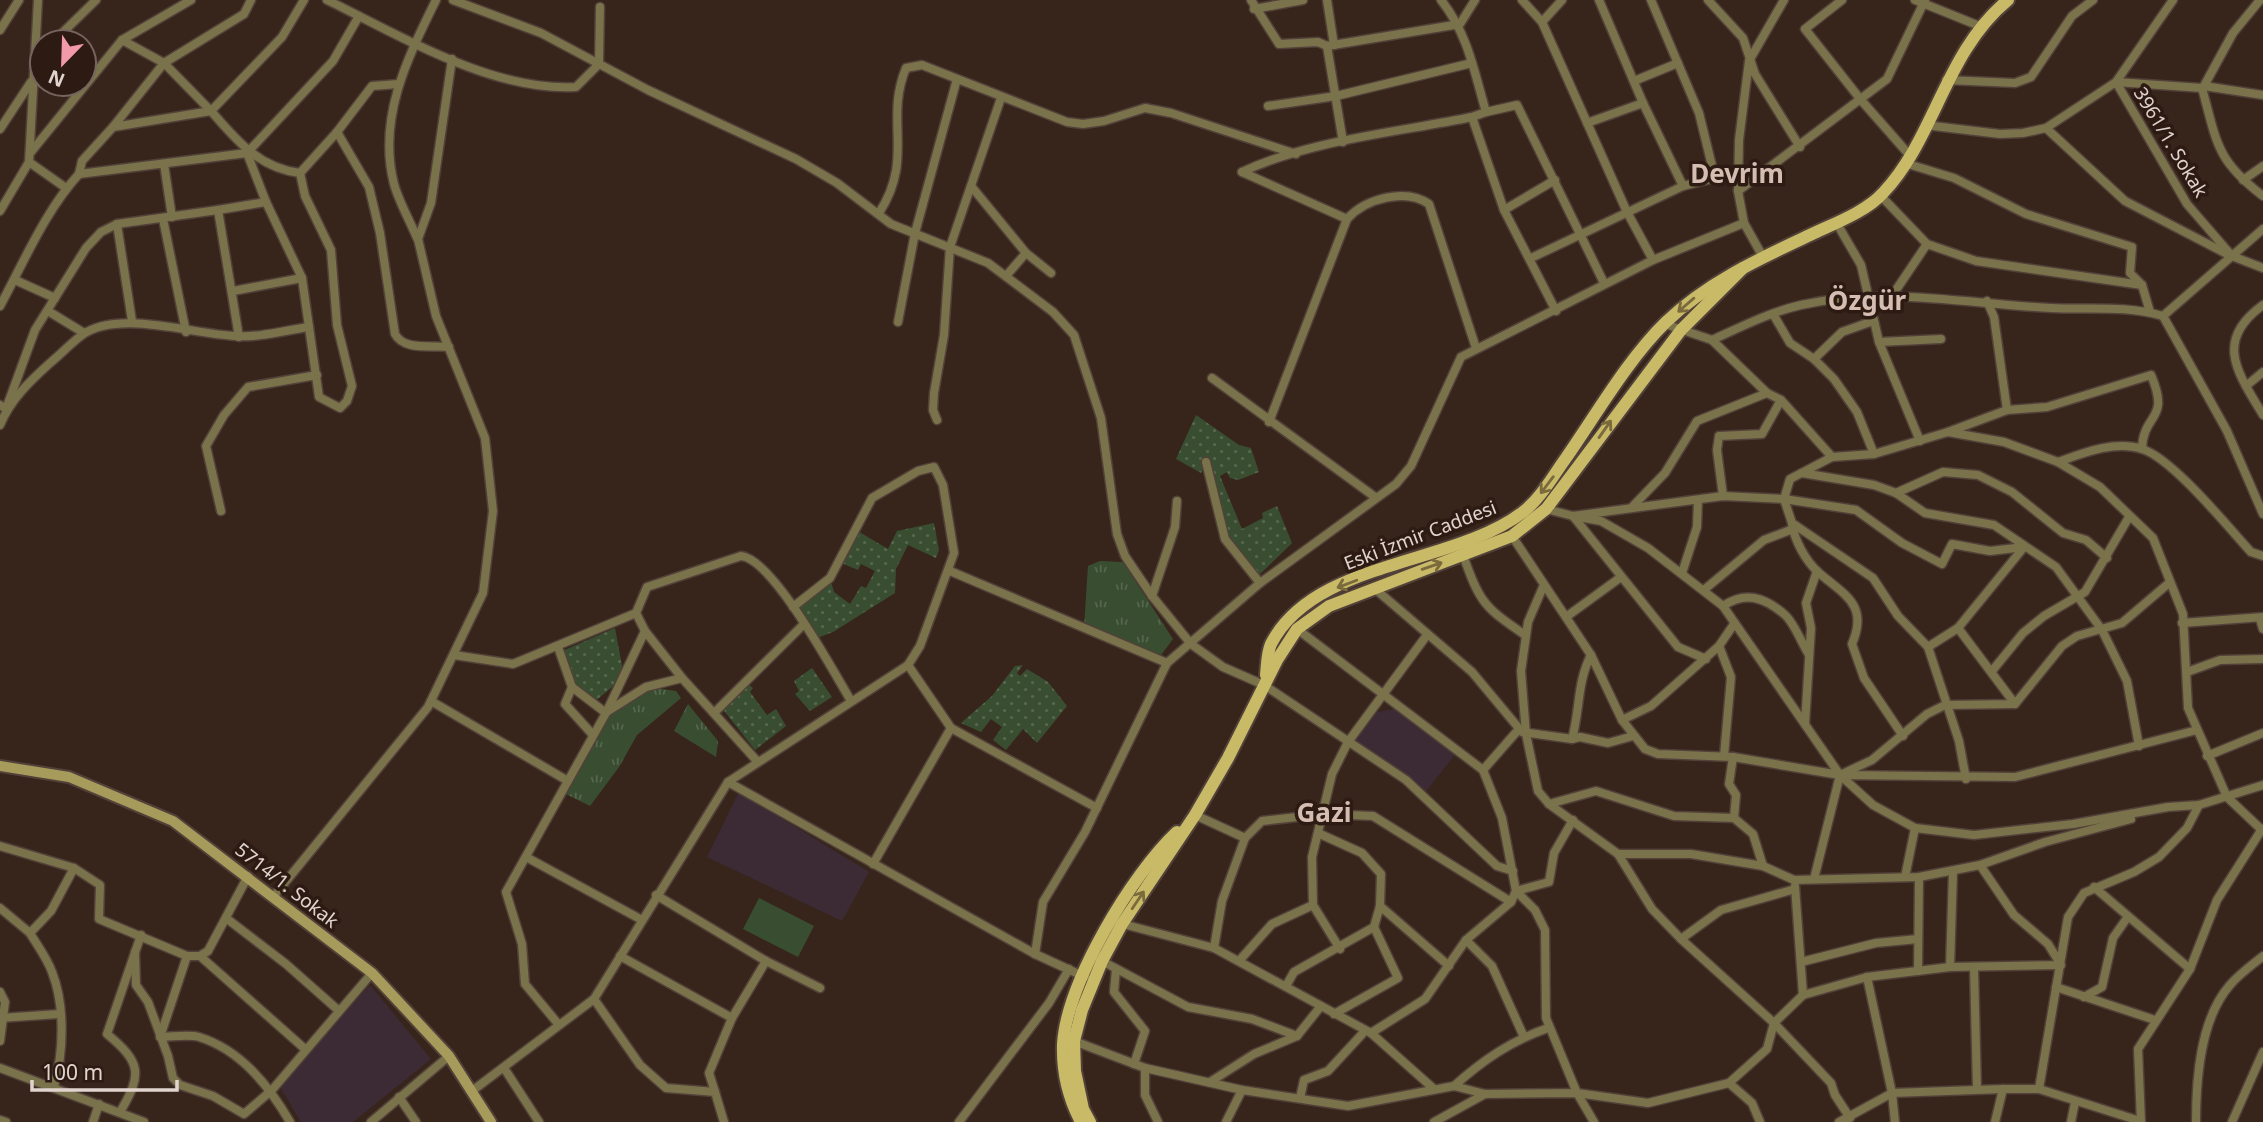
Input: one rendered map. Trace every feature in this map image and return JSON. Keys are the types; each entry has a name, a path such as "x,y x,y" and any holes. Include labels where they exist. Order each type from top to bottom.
{"main road":[{"name":"Eski İzmir Caddesi","path":"1264,685 1270,646 1285,623 1305,604 1352,581 1478,537 1526,510 1545,489 1665,324 1698,295 1743,268 1836,222 1881,196 1910,161 1946,80 1982,27 2008,0"},
{"name":"Eski İzmir Caddesi","path":"1090,1122 1083,1109 1075,1071 1074,1041 1089,978 1102,961 1116,922 1195,815 1297,629 1329,606 1512,536 1546,509 1681,330 1743,268"},
{"name":"5714/1. Sokak","path":"0,765 69,777 141,805 173,821 372,973 449,1056 491,1122"},
{"path":"1081,1122 1069,1100 1063,1044 1068,1018 1116,922"}],"street":[{"path":"0,30 19,0"},
{"path":"36,28 38,0"},
{"path":"67,28 96,0"},
{"path":"31,152 122,40 191,0"},
{"path":"0,306 66,188 79,174 82,161 164,63 244,14 251,0"},
{"path":"113,127 211,111 282,37 304,0"},
{"path":"327,0 452,59 526,85 549,89 576,87 599,64 600,7"},
{"path":"274,896 418,721 431,701 483,593 493,511 485,438 436,316 418,239 394,185 389,134 398,83 436,0"},
{"path":"453,0 541,33 796,159 837,183 891,224 988,263 1053,312 1074,334 1101,418 1117,534 1125,556 1152,596 1191,644 1223,667 1264,685 1406,780 1497,866 1513,871"},
{"path":"1303,0 1253,4 1279,44 1318,42 1331,45 1460,24 1475,0"},
{"path":"1327,0 1343,142"},
{"path":"1441,0 1460,24 1486,112"},
{"path":"1522,0 1542,22 1626,212 1653,260"},
{"path":"1542,22 1562,0"},
{"path":"1599,0 1643,103 1683,186"},
{"path":"1651,0 1699,113 1715,178"},
{"path":"1708,0 1743,38 1749,61 1800,146"},
{"path":"1763,257 1744,223 1738,191 1739,139 1749,61 1784,0"},
{"path":"1842,0 1805,29 1910,161 1954,178 2026,214 2132,247 2130,272 2142,285 2150,312"},
{"path":"1946,80 2015,83 2031,77 2072,16 2093,0"},
{"path":"1925,125 2000,134 2046,128 2116,82 2173,0"},
{"path":"2260,0 2233,33 2203,87 2220,152 2234,173 2263,196"},
{"path":"1738,191 1887,79 1921,2 1982,27"},
{"path":"247,153 333,61 359,16"},
{"path":"122,40 164,63 247,153 266,202 302,278 319,397 340,408 347,401 352,386 337,324 331,250 305,196 300,173"},
{"path":"418,239 431,203 452,59"},
{"path":"1268,106 1336,96 1472,63"},
{"path":"1634,81 1678,63"},
{"path":"879,213 896,180 899,154 896,103 906,68 922,65 1068,122 1083,124 1124,117 1145,108 1171,113 1296,154"},
{"path":"898,322 915,233 957,79"},
{"path":"2116,82 2203,87 2263,95"},
{"name":"3961/1. Sokak","path":"2116,82 2172,182 2232,256 2263,268"},
{"path":"300,173 337,132 372,86 398,83"},
{"path":"0,129 28,88"},
{"path":"937,420 933,410 934,393 944,335 950,247 1001,97"},
{"path":"0,211 29,162 32,98"},
{"path":"1587,123 1643,103"},
{"path":"1347,219 1242,172 1343,142 1472,117 1517,105 1604,283"},
{"path":"1472,117 1504,210 1556,311"},
{"path":"2046,128 2125,201 2232,256"},
{"path":"337,132 369,187 380,233 395,334 399,342 407,346 449,347"},
{"path":"79,174 247,153 284,171 300,173"},
{"path":"29,162 66,188"},
{"path":"164,164 167,218 187,332"},
{"path":"2243,180 2263,166"},
{"path":"1531,258 1683,186 1715,178 1740,179"},
{"path":"1504,210 1555,180"},
{"path":"971,186 1026,253 1051,273"},
{"path":"1269,422 1347,219 1354,211 1400,194 1418,196 1429,204 1476,348"},
{"path":"1881,196 1927,244 1976,261 2142,285"},
{"path":"0,425 3,407 36,330 86,248 101,232 117,224 266,202"},
{"path":"218,210 239,337"},
{"path":"1836,222 1861,265 1879,342 1920,441"},
{"path":"1035,954 1043,902 1097,808 1167,663 1191,644 1222,612 1396,484 1411,466 1452,369 1461,357 1556,311 1604,283 1744,223"},
{"path":"117,224 132,321"},
{"path":"2162,316 2263,229"},
{"path":"1892,296 1927,244"},
{"path":"1006,276 1026,253"},
{"path":"233,291 302,278"},
{"path":"15,280 55,298"},
{"path":"1712,340 1773,314 1802,305 1869,297 1892,296 1965,303 1987,301 2052,308 2107,307 2150,312 2162,316 2227,431 2263,513"},
{"path":"1987,301 1994,317 2007,410"},
{"path":"2263,305 2247,317 2232,348 2236,367 2263,415"},
{"path":"48,311 84,333"},
{"path":"1773,314 1790,342 1814,359 1834,379 1857,412 1874,454"},
{"path":"3,407 84,333 132,321 187,332 239,337 309,327"},
{"path":"1814,359 1842,332 1873,321"},
{"path":"1665,324 1712,340 1767,393 1781,400 1832,457"},
{"path":"1879,342 1941,339"},
{"path":"2246,386 2263,372"},
{"path":"221,511 206,446 224,415 248,387 317,375"},
{"path":"1903,736 1864,678 1852,644 1858,628 1856,609 1846,593 1817,571 1804,556 1784,499 1790,479 1832,457 1874,454 1948,432 2007,410 2047,407 2151,375 2160,396 2156,415 2142,435 2141,449"},
{"path":"1212,378 1375,497"},
{"path":"1632,507 1665,473 1697,421 1767,393"},
{"path":"1723,496 1717,450 1719,436 1762,434 1781,400"},
{"path":"1839,1122 1892,1093 1978,1089 2039,1089 2140,1121 2138,1049 2190,969 2217,900 2262,830 2227,797 2188,708 2183,614 2152,538 2100,487 2058,462 2004,442 1948,432"},
{"path":"2058,462 2092,449 2141,449 2157,458 2195,492 2251,552 2263,556"},
{"path":"1206,462 1224,539 1260,583"},
{"path":"472,1091 594,999 728,782 908,665 920,646 950,571 954,553 943,485 934,467 918,471 872,498 830,578 793,607"},
{"path":"1896,493 1943,472 1978,475 2012,492 2063,533 2086,540 2107,558"},
{"path":"1802,473 1874,485 1896,493 1925,513 1994,525 2056,567 2102,630 2127,681 2139,746"},
{"path":"1573,516 1723,496 1784,499 1856,510 1902,543 1942,564 1952,544 1990,551 2024,547"},
{"path":"1682,573 1697,527 1698,500"},
{"path":"1152,596 1175,527 1177,501"},
{"path":"1546,509 1601,521 1648,548 1705,589 1723,606 1840,775 1873,805 1915,828 1974,835 2146,813"},
{"path":"1573,516 1678,647 1706,659"},
{"path":"1992,671 2023,633 2044,616 2080,598 2107,558 2129,517"},
{"path":"1705,589 1764,540 1792,526"},
{"path":"1792,526 1873,578 1898,616 1928,647 1959,741 1966,779"},
{"path":"1512,536 1543,587 1591,655 1622,720 1646,749 1658,754 1728,757 1840,775 1966,779 2015,777 2197,730"},
{"path":"1928,647 1958,628 2024,547"},
{"path":"1463,555 1473,584 1487,609 1525,635"},
{"path":"454,655 513,664 636,612 647,587 741,556 751,557 760,563 793,607 851,701"},
{"path":"950,571 1167,663"},
{"path":"1805,724 1811,628 1807,603 1817,571"},
{"path":"1566,617 1621,577"},
{"path":"2015,704 2062,646 2077,636 2122,624 2169,583"},
{"path":"1543,587 1533,606 1525,635 1520,689 1522,732 1538,791 1549,804 1618,855 1652,909 1681,939 1774,1023 1831,1083 1835,1095 1850,1118"},
{"path":"1374,588 1472,672 1522,732 1572,739 1580,737 1608,743 1633,736"},
{"path":"1723,606 1737,597 1749,596 1786,615 1808,653"},
{"path":"636,612 645,631 682,678 757,761"},
{"path":"2182,623 2262,618 2263,629"},
{"path":"715,713 804,624"},
{"path":"1622,720 1651,706 1706,659 1734,624"},
{"path":"1958,628 2015,704"},
{"path":"1297,629 1483,771 1502,818 1516,891 1511,902 1466,940 1426,999 1368,1032 1328,1071 1304,1080 1300,1098"},
{"path":"559,1025 525,984 522,944 506,892 606,713 645,631"},
{"path":"1340,949 1313,905 1312,857 1320,834 1332,774 1348,742 1427,635"},
{"path":"1719,646 1731,677 1728,784 1736,795 1734,818"},
{"path":"558,647 572,687 606,713"},
{"path":"1572,739 1579,714 1582,672 1591,655"},
{"path":"2187,671 2220,660 2263,659"},
{"path":"908,665 951,727 1097,808"},
{"path":"606,713 646,687 682,678"},
{"path":"572,687 565,704 593,735"},
{"path":"431,701 568,781"},
{"path":"1840,775 1872,760 1927,714 1945,705 2015,704"},
{"path":"873,864 951,727"},
{"path":"1483,771 1522,732"},
{"path":"2207,756 2263,733"},
{"path":"1814,879 1840,775"},
{"path":"728,782 1035,954 1089,978"},
{"path":"1681,939 1721,910 1814,879 1919,877 1953,872 2045,842 2112,826 2146,813 2168,807 2199,805 2263,785"},
{"path":"1549,804 1597,791 1674,816 1734,818 1753,834 1763,866"},
{"path":"2039,1089 2068,917 2084,893 2134,872 2159,856 2188,828 2199,805"},
{"path":"1214,948 1222,901 1245,838 1262,821 1324,814 1373,816 1511,902"},
{"path":"1195,815 1245,838"},
{"path":"1516,891 1549,882 1554,853 1573,820"},
{"path":"1905,877 1915,828"},
{"path":"1320,834 1363,853 1381,874 1380,906 1374,927 1398,978 1334,1014"},
{"path":"0,846 74,868 100,885 99,919 187,956 200,956 208,951 248,876"},
{"path":"1618,855 1691,854 1763,866 1795,885"},
{"path":"526,857 642,920"},
{"path":"1980,865 2014,915 2048,944 2061,965"},
{"path":"30,933 51,911 74,868"},
{"path":"1950,967 1953,872"},
{"path":"1918,971 1919,877"},
{"path":"1795,885 1803,995"},
{"path":"2094,887 2127,918 2190,969"},
{"path":"1516,891 1535,910 1545,930 1545,1011 1548,1028 1577,1093 1594,1122"},
{"path":"656,895 766,961 820,988"},
{"path":"1239,961 1272,924 1313,905"},
{"path":"1380,906 1449,966"},
{"path":"0,908 30,933 52,972 59,1014 61,1052 54,1086"},
{"path":"226,918 286,964 338,1010"},
{"path":"2084,997 2102,987 2113,938 2127,918"},
{"path":"1116,922 1214,948 1239,961 1368,1032 1434,1089"},
{"path":"1286,986 1294,972 1340,949 1374,927"},
{"path":"120,1112 137,1080 135,1066 127,1050 107,1034 141,935"},
{"path":"1801,962 1875,943 1918,939"},
{"path":"1466,940 1492,966 1524,1037"},
{"path":"135,952 136,985 148,1002 173,1078 180,1085 214,1096 244,1114 272,1090 372,973"},
{"path":"160,1037 187,956"},
{"path":"200,956 305,1049"},
{"path":"620,956 732,1018"},
{"path":"2196,1122 2204,1039 2220,998 2241,974 2263,956"},
{"path":"724,1122 709,1073 732,1018 766,961"},
{"path":"1102,961 1188,1007 1252,1019 1297,1036"},
{"path":"1074,1041 1144,1068 1242,1090 1348,1106 1393,1100 1454,1086 1485,1094 1577,1093 1648,1103 1729,1083 1767,1049 1774,1023 1803,995 1867,977 1950,967 2061,965"},
{"path":"1974,968 1978,1089"},
{"path":"959,1122 1049,1003 1069,969"},
{"path":"1116,969 1115,992 1145,1031 1134,1064"},
{"path":"1867,977 1892,1093 1895,1122"},
{"path":"2056,988 2155,1020"},
{"path":"0,992 5,1002 0,1041"},
{"path":"594,999 640,1065 666,1088 715,1092"},
{"path":"1210,1082 1254,1054 1297,1036 1321,1006"},
{"path":"2,1018 59,1014"},
{"path":"1454,1086 1483,1060 1524,1037 1548,1028"},
{"path":"160,1037 198,1036 242,1061 272,1090 290,1122"},
{"path":"2232,1122 2263,1052"},
{"path":"371,1122 449,1056"},
{"path":"0,1068 54,1086 144,1122"},
{"path":"504,1068 539,1122"},
{"path":"1144,1068 1145,1095 1158,1122"},
{"path":"1729,1083 1752,1102 1760,1122"},
{"path":"1995,1122 2003,1089"},
{"path":"1226,1122 1242,1090"},
{"path":"1434,1122 1485,1094"},
{"path":"399,1097 416,1122"},
{"path":"2071,1122 2075,1102"},
{"path":"93,1122 99,1104"},
{"path":"0,1120 6,1122"}],"shaded area":[{"path":"1400,708 1456,753 1424,794 1352,740 1367,714"},
{"path":"739,792 869,872 842,921 707,857"},
{"path":"370,985 431,1059 353,1122 301,1122 279,1085"}],"green space":[{"path":"1196,415 1239,445 1251,448 1259,472 1238,480 1230,478 1227,472 1220,476 1242,529 1263,518 1262,513 1277,506 1292,543 1256,578 1225,539 1206,464 1201,473 1176,459"},
{"path":"934,523 939,550 936,558 908,545 896,569 895,593 833,632 817,638 793,607 830,578 834,592 850,604 861,586 866,588 875,571 861,564 858,570 839,562 856,530 888,549 897,531"},
{"path":"1100,561 1123,562 1173,639 1158,659 1084,628 1088,566"},
{"path":"615,628 624,677 593,703 572,687 560,652"},
{"path":"1023,665 1017,673 1020,676 1027,669 1048,682 1067,706 1037,743 1023,729 1006,750 993,740 1002,727 991,719 981,732 961,723 992,696 1015,666"},
{"path":"812,668 832,697 810,711 795,694 799,691 794,681"},
{"path":"746,682 753,688 750,692 767,715 776,709 786,726 755,750 721,707"},
{"path":"646,687 676,691 681,698 637,735 619,767 590,806 562,792 606,713"},
{"path":"688,704 718,741 716,757 674,731"},
{"path":"759,898 814,926 798,957 743,929"}],"district":[{"name":"Devrim","path":"1737,174"},
{"name":"Özgür","path":"1867,301"},
{"name":"Gazi","path":"1324,813"}]}
